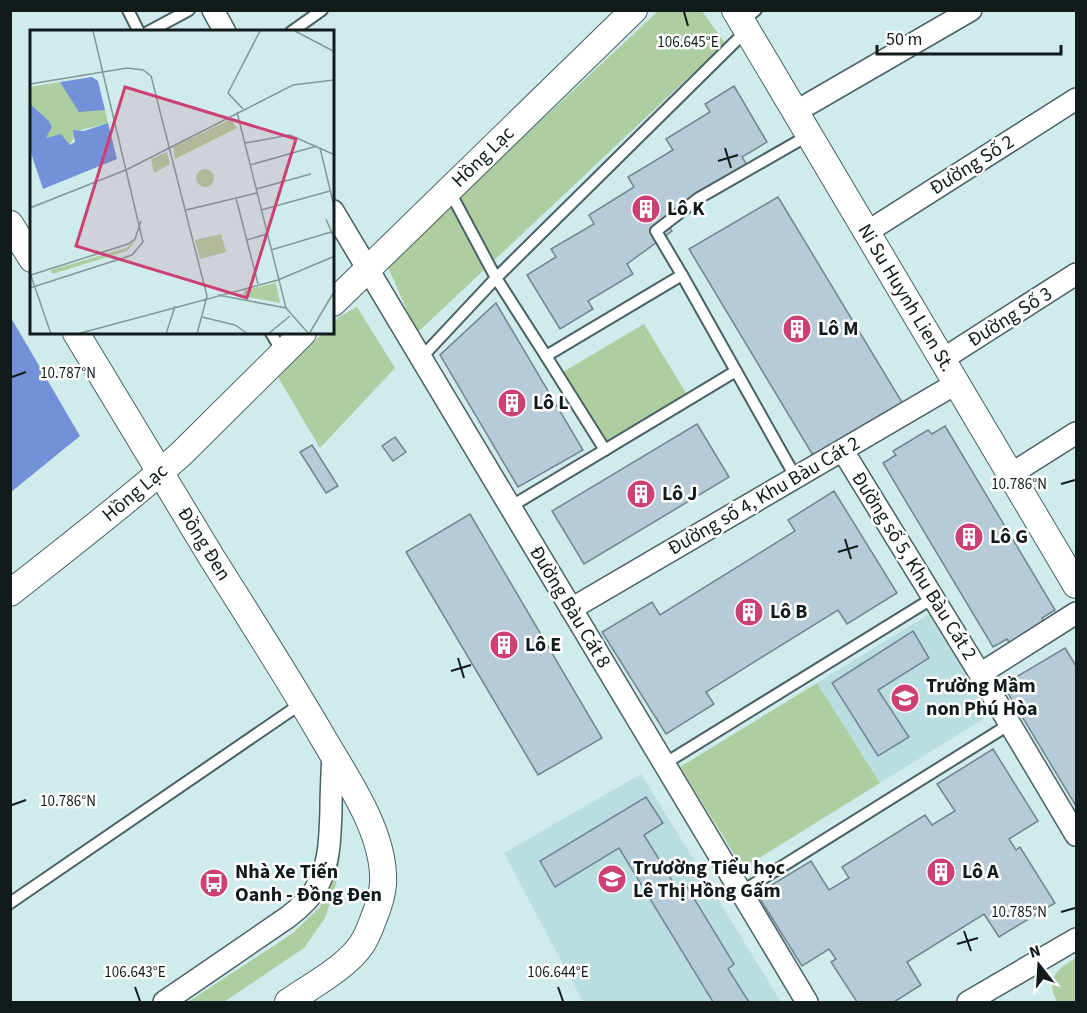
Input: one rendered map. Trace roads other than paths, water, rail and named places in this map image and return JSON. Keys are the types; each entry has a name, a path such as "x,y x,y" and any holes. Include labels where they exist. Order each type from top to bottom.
{"street":[{"path":"213,10 224,30"},
{"name":"Hồng Lạc","path":"334,302 634,10"},
{"path":"795,112 971,10"},
{"name":"Ni Su Huynh Lien St.","path":"745,18 795,112 1077,585"},
{"name":"Đường Số 2","path":"867,232 1077,99"},
{"name":"Đường Bàu Cát 8","path":"334,213 807,1002"},
{"path":"10,224 30,256"},
{"name":"Đường Số 3","path":"943,359 1077,274"},
{"name":"Đồng Đen","path":"77,334 333,754 356,793 376,841 383,885 368,933 361,945 340,966 288,1002"},
{"name":"Hồng Lạc","path":"10,593 160,472 196,439 277,343 300,334"},
{"name":"Đường số 4, Khu Bàu Cát 2","path":"572,609 957,383"},
{"path":"1011,474 1077,433"},
{"name":"Đường số 5, Khu Bàu Cát 2","path":"843,451 1077,835"},
{"path":"980,674 1077,613"},
{"path":"164,1002 288,917 314,891 326,865 330,838 333,754"},
{"path":"968,1002 1077,939"}],"lane":[{"path":"128,10 139,30"},
{"path":"152,30 189,10"},
{"path":"294,30 322,10"},
{"path":"421,358 745,18"},
{"path":"796,478 656,231 699,198 809,135"},
{"path":"449,190 496,278 605,450"},
{"path":"546,356 682,275"},
{"path":"510,507 736,371"},
{"path":"664,764 933,598"},
{"path":"10,903 302,702"},
{"path":"741,892 1010,724"}],"water":[{"path":"10,316 80,436 11,492 10,492"}],"place":[{"name":"Lô K","path":"646,209"},
{"name":"Lô M","path":"797,329"},
{"name":"Lô L","path":"512,403"},
{"name":"Lô J","path":"641,494"},
{"name":"Lô G","path":"969,537"},
{"name":"Lô B","path":"749,612"},
{"name":"Lô E","path":"504,645"},
{"name":"Trường Mầm non Phú Hòa","path":"905,698"},
{"name":"Lô A","path":"941,872"},
{"name":"Trươờng Tiểu học Lê Thị Hồng Gấm","path":"612,879"},
{"name":"Nhà Xe Tiến Oanh - Đồng Đen","path":"214,883"}]}
